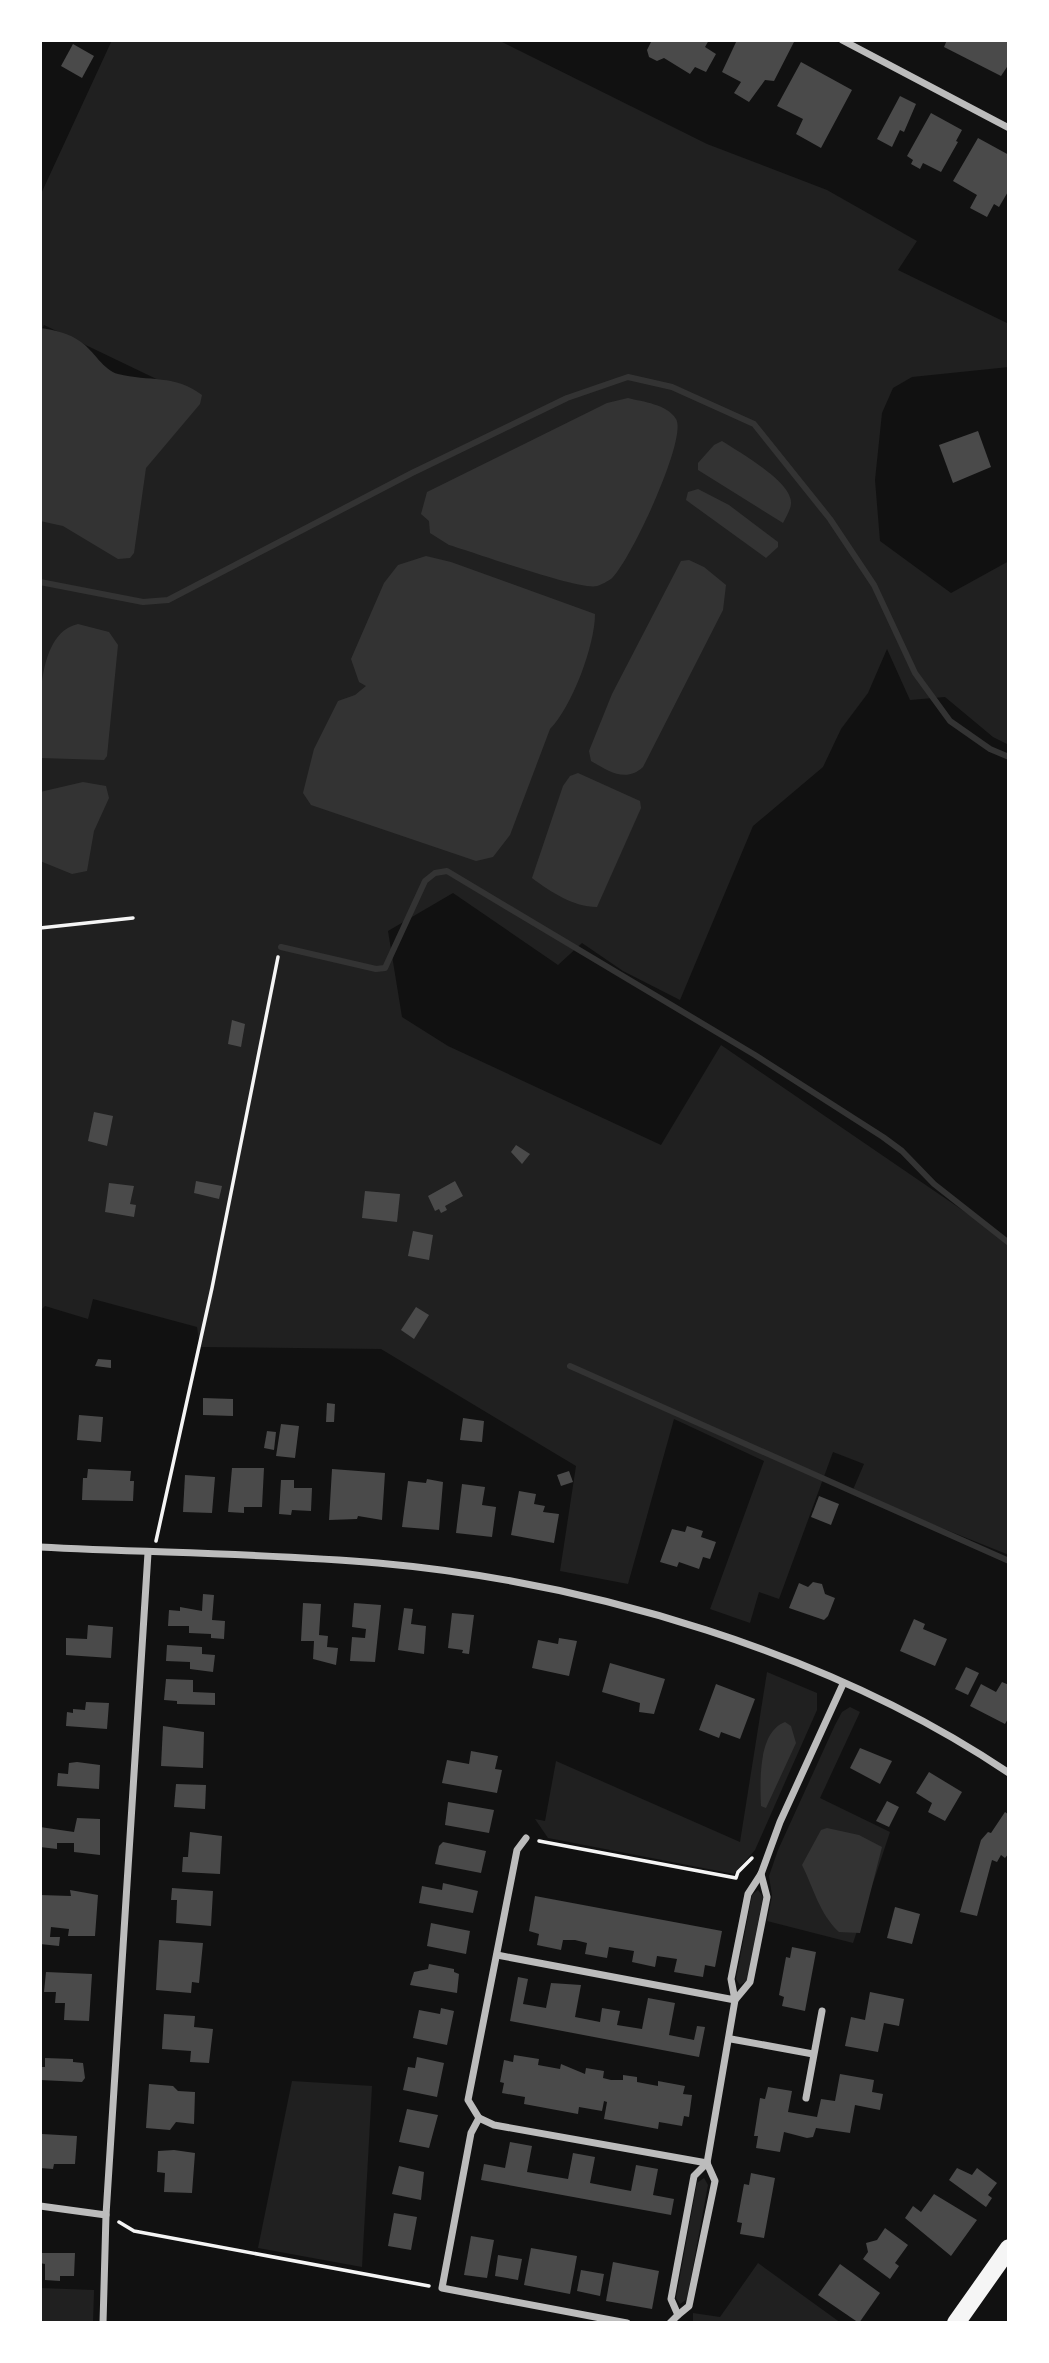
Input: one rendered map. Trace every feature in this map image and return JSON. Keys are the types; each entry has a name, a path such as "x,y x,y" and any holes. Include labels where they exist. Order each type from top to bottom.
{"main road":[{"path":"956,2323 1009,2249"}],"street":[{"path":"842,40 1009,128"},
{"path":"40,1547 379,1563 544,1587 628,1606 703,1630 904,1711 1009,1773"},
{"path":"103,2323 106,2215 151,1553"},
{"path":"670,2323 689,2306 715,2182 707,2163 731,2039 735,2000 731,1979 748,1894 761,1874 769,1849 843,1685"},
{"path":"526,1838 517,1850 468,2100 479,2118 494,2124 707,2163"},
{"path":"735,2000 750,1982 767,1897 761,1874"},
{"path":"497,1955 735,2000"},
{"path":"806,2098 822,2011"},
{"path":"731,2039 813,2054"},
{"path":"479,2118 471,2133 442,2288 627,2323"},
{"path":"678,2315 671,2299 694,2176 707,2163"},
{"path":"40,2206 106,2215"}],"path":[{"path":"40,928 133,918"},
{"path":"151,1553 215,1275 278,957"},
{"path":"526,1838 736,1878 738,1872 756,1855 769,1849"},
{"path":"106,2215 134,2231 442,2288"}],"shaded area":[{"path":"112,40 498,40 707,144 827,190 917,241 898,270 1009,324 1009,367 912,377 893,388 882,413 875,480 880,541 951,593 1009,561 1009,745 993,737 945,697 910,700 887,649 868,693 841,729 823,767 753,826 680,1000 623,971 582,943 558,965 453,893 388,931 402,1017 448,1046 661,1145 721,1045 1009,1242 1009,1555 852,1492 864,1464 833,1452 779,1599 759,1592 750,1623 710,1609 764,1461 674,1419 628,1584 560,1571 576,1466 381,1349 200,1347 197,1327 93,1299 88,1319 45,1306 40,1311 40,499 142,478 171,386 44,325 40,334 40,196"},
{"path":"40,328 62,332 76,339 113,372 172,381 192,388 202,395 200,404 146,468 134,553 130,558 118,559 63,526 40,521"},
{"path":"628,398 667,410 676,419 677,431 665,474 643,527 611,579 597,586 570,583 449,545 430,533 429,521 421,514 427,492 607,403"},
{"path":"722,441 763,468 783,486 791,503 783,523 698,470 698,463 714,445"},
{"path":"698,489 729,505 778,542 778,547 766,558 686,500 688,492"},
{"path":"426,556 451,562 595,614 591,642 581,675 566,706 550,729 510,835 493,857 476,861 311,805 303,793 314,749 338,701 355,695 366,686 359,682 351,659 384,583 398,565"},
{"path":"689,560 704,567 726,585 723,610 643,767 637,772 624,775 610,772 591,761 589,751 612,694 681,561"},
{"path":"78,624 109,632 118,645 107,756 104,760 40,758 40,702 46,661 53,644 63,631"},
{"path":"578,773 640,801 641,808 597,907 571,902 532,878 563,786 570,776"},
{"path":"83,782 106,786 109,798 94,831 87,871 72,874 40,861 40,792"},
{"path":"767,1672 817,1693 817,1710 755,1850 734,1874 548,1838 535,1819 545,1821 556,1761 740,1842"},
{"path":"850,1707 860,1712 820,1798 890,1832 853,1943 767,1921 772,1896 769,1876 778,1850 835,1725 842,1712"},
{"path":"785,1722 791,1726 796,1743 766,1808 761,1806 762,1758 770,1736 776,1727"},
{"path":"827,1828 859,1835 882,1847 860,1933 839,1932 832,1925 802,1865 821,1830"},
{"path":"758,1890 763,1897 747,1981 740,1985 736,1979 752,1895"},
{"path":"292,2081 372,2086 362,2267 258,2248"},
{"path":"704,2178 708,2185 687,2299 680,2304 676,2298 697,2183"},
{"path":"758,2263 841,2323 693,2323 693,2313 720,2317"},
{"path":"40,2288 94,2290 93,2323 40,2323"}],"building":[{"path":"652,40 709,40 705,47 716,54 706,72 695,67 690,74 664,58 657,61 649,57 647,50"},
{"path":"737,40 795,40 774,81 765,80 749,102 734,93 741,82 722,72"},
{"path":"947,40 1009,40 1009,64 1001,76 944,47"},
{"path":"73,44 94,56 82,78 61,66"},
{"path":"801,62 852,90 821,148 796,134 803,119 777,106"},
{"path":"900,96 916,104 904,132 900,130 892,147 877,139"},
{"path":"931,113 962,130 941,172 923,163 920,169 911,164 913,160 907,156"},
{"path":"978,138 1009,155 1009,190 999,207 994,204 987,217 970,208 977,195 953,181"},
{"path":"978,431 991,467 953,483 939,445"},
{"path":"232,1020 245,1024 241,1047 228,1044"},
{"path":"94,1112 113,1116 107,1146 88,1141"},
{"path":"516,1145 530,1154 522,1164 511,1152"},
{"path":"196,1181 222,1186 219,1199 194,1193"},
{"path":"455,1181 463,1196 445,1206 447,1210 441,1213 439,1209 435,1211 428,1196"},
{"path":"109,1183 134,1186 130,1204 136,1205 134,1217 105,1212"},
{"path":"365,1191 400,1194 397,1222 362,1218"},
{"path":"413,1231 433,1235 429,1260 408,1256"},
{"path":"416,1307 429,1315 414,1339 401,1330"},
{"path":"98,1359 111,1360 111,1368 95,1366"},
{"path":"203,1398 233,1399 233,1416 203,1415"},
{"path":"327,1403 335,1404 334,1422 326,1422"},
{"path":"79,1415 103,1417 101,1442 77,1440"},
{"path":"463,1418 484,1421 482,1442 460,1440"},
{"path":"281,1424 299,1426 295,1458 276,1456"},
{"path":"267,1431 276,1432 274,1450 264,1448"},
{"path":"232,1468 264,1468 262,1507 244,1507 244,1513 228,1512"},
{"path":"88,1469 131,1471 130,1481 134,1481 133,1501 82,1500 83,1478 87,1478"},
{"path":"332,1469 385,1473 382,1520 358,1516 357,1519 329,1520"},
{"path":"569,1471 573,1482 561,1486 557,1475"},
{"path":"185,1475 215,1477 212,1513 183,1512"},
{"path":"427,1479 443,1482 439,1530 402,1527 408,1481 426,1483"},
{"path":"281,1480 294,1480 294,1488 312,1488 311,1511 292,1510 291,1515 279,1514"},
{"path":"462,1484 485,1487 482,1505 496,1507 492,1537 456,1533"},
{"path":"519,1491 536,1494 534,1504 545,1506 543,1512 559,1514 554,1543 511,1535"},
{"path":"819,1496 839,1504 831,1525 811,1517"},
{"path":"687,1526 703,1531 701,1537 716,1542 710,1559 703,1557 699,1569 679,1562 677,1567 660,1562 672,1529 685,1532"},
{"path":"813,1582 822,1584 825,1594 835,1598 824,1620 789,1608 799,1583 808,1587"},
{"path":"203,1594 214,1595 212,1620 225,1621 224,1639 211,1638 211,1634 189,1633 189,1626 168,1626 169,1610 180,1611 180,1607 202,1611"},
{"path":"303,1603 321,1604 319,1635 328,1636 327,1647 338,1648 336,1665 313,1659 314,1641 301,1641"},
{"path":"354,1603 381,1605 375,1662 350,1661 352,1637 365,1638 366,1629 352,1627"},
{"path":"404,1608 413,1609 411,1624 426,1626 424,1654 398,1650"},
{"path":"452,1613 474,1615 469,1654 462,1653 463,1650 448,1648"},
{"path":"914,1619 925,1624 923,1629 947,1639 935,1666 900,1651"},
{"path":"88,1625 113,1627 111,1658 66,1655 66,1638 87,1639"},
{"path":"559,1638 577,1641 569,1676 532,1668 538,1640 558,1644"},
{"path":"167,1645 202,1647 202,1654 215,1655 213,1672 190,1669 190,1662 166,1661"},
{"path":"610,1663 665,1679 654,1714 639,1712 640,1703 602,1692"},
{"path":"966,1667 979,1673 968,1695 955,1689"},
{"path":"166,1679 193,1680 193,1692 215,1693 215,1705 177,1704 177,1701 164,1700"},
{"path":"1002,1682 1009,1685 1009,1717 1005,1724 970,1706 981,1684 996,1692"},
{"path":"716,1684 755,1699 740,1739 721,1732 719,1738 699,1730"},
{"path":"86,1702 109,1703 107,1729 66,1726 67,1712 73,1713 73,1709 85,1710"},
{"path":"163,1726 204,1732 203,1768 161,1766"},
{"path":"860,1748 892,1761 880,1784 850,1768"},
{"path":"471,1751 498,1756 495,1769 502,1770 497,1793 442,1783 447,1760 469,1764"},
{"path":"69,1763 100,1765 99,1789 57,1786 58,1773 68,1774"},
{"path":"929,1772 962,1792 945,1821 928,1812 932,1803 916,1793"},
{"path":"176,1784 206,1785 205,1809 174,1807"},
{"path":"887,1801 899,1807 889,1827 876,1821"},
{"path":"448,1802 494,1810 489,1833 445,1825"},
{"path":"1005,1812 1009,1815 1009,1853 1005,1858 1001,1855 997,1862 992,1860 977,1916 960,1912 981,1840 988,1832 991,1833"},
{"path":"77,1818 100,1819 100,1855 74,1852 74,1843 57,1843 57,1849 40,1847 40,1827 74,1832"},
{"path":"190,1832 222,1836 220,1874 182,1872 183,1857 188,1857"},
{"path":"443,1842 486,1851 481,1873 435,1864 439,1846"},
{"path":"443,1883 478,1891 473,1913 419,1903 422,1886 442,1890"},
{"path":"172,1888 213,1891 211,1926 176,1923 177,1900 171,1900"},
{"path":"70,1890 98,1895 95,1936 68,1936 69,1929 51,1927 50,1937 60,1937 59,1946 40,1944 40,1895 71,1896"},
{"path":"535,1896 722,1931 715,1967 705,1965 703,1977 674,1972 677,1959 657,1956 655,1967 632,1962 634,1951 609,1947 607,1958 585,1954 587,1943 575,1940 563,1940 561,1950 537,1945 539,1934 529,1931"},
{"path":"895,1907 920,1914 912,1944 887,1938"},
{"path":"431,1923 470,1931 466,1954 427,1946"},
{"path":"159,1940 203,1943 199,1983 192,1982 191,1993 156,1990"},
{"path":"792,1947 816,1952 805,2011 782,2006 784,1997 779,1995 786,1957 790,1958"},
{"path":"429,1964 454,1969 454,1972 459,1974 457,1993 410,1985 414,1972 428,1969"},
{"path":"46,1972 92,1974 89,2021 64,2020 65,2003 55,2003 56,1992 44,1992"},
{"path":"518,1977 528,1979 523,2004 546,2008 551,1983 581,1985 575,2017 600,2022 602,2008 620,2011 617,2025 642,2029 648,1998 675,2003 669,2035 694,2040 697,2026 705,2027 699,2057 510,2021"},
{"path":"870,1992 904,1999 899,2026 884,2023 878,2052 845,2046 851,2017 865,2020"},
{"path":"441,2008 454,2011 447,2045 413,2038 419,2010 440,2014"},
{"path":"164,2014 195,2016 194,2027 213,2029 209,2063 190,2062 191,2051 162,2049"},
{"path":"514,2055 539,2059 538,2065 560,2069 561,2064 585,2074 586,2068 604,2071 603,2078 611,2080 623,2080 623,2075 637,2077 637,2082 658,2086 658,2081 685,2086 683,2094 692,2095 689,2117 684,2116 682,2126 659,2122 658,2129 604,2119 607,2102 604,2101 602,2111 579,2107 578,2114 524,2104 525,2097 502,2093 504,2083 500,2082 504,2060 513,2062"},
{"path":"417,2057 444,2063 437,2097 403,2090 408,2067 415,2068"},
{"path":"45,2058 73,2059 73,2062 83,2063 85,2078 82,2082 40,2080 40,2067 45,2067"},
{"path":"840,2074 874,2080 872,2092 883,2094 880,2110 855,2105 850,2133 816,2128 813,2137 807,2138 784,2132 780,2152 756,2148 758,2136 754,2136 760,2098 765,2099 768,2087 792,2091 788,2112 817,2117 821,2099 835,2101"},
{"path":"149,2084 173,2086 178,2091 195,2092 194,2124 176,2122 170,2130 146,2128"},
{"path":"407,2109 438,2115 429,2148 399,2142"},
{"path":"42,2134 77,2136 75,2164 54,2164 53,2169 40,2168"},
{"path":"510,2142 532,2146 527,2172 568,2179 573,2153 595,2157 590,2183 631,2191 636,2165 658,2169 653,2195 674,2199 671,2215 481,2180 484,2164 505,2168"},
{"path":"158,2151 195,2153 192,2193 164,2192 165,2173 157,2172"},
{"path":"399,2166 424,2172 421,2200 392,2194"},
{"path":"957,2168 972,2175 977,2168 997,2183 988,2195 992,2198 986,2207 949,2180"},
{"path":"751,2173 775,2178 764,2238 740,2234 742,2223 737,2222 744,2184 749,2185"},
{"path":"934,2194 977,2220 951,2256 905,2218 913,2206 921,2212"},
{"path":"394,2213 417,2217 411,2250 388,2246"},
{"path":"885,2228 908,2245 895,2263 899,2266 890,2279 863,2259 868,2252 866,2243 877,2240"},
{"path":"471,2236 494,2240 487,2278 464,2275"},
{"path":"531,2248 577,2256 570,2294 524,2285"},
{"path":"40,2253 75,2253 74,2276 60,2276 60,2281 45,2280 45,2264 40,2263"},
{"path":"498,2255 522,2259 518,2280 495,2276"},
{"path":"613,2262 659,2271 652,2309 606,2301"},
{"path":"840,2264 880,2293 859,2323 818,2295"},
{"path":"581,2270 604,2274 600,2296 577,2291"}],"waterway":[{"path":"40,582 143,602 168,600 412,473 567,398 628,377 672,387 754,424 830,519 874,585 915,673 950,721 990,749 1009,757"},
{"path":"281,947 376,969 385,968 425,881 435,873 447,871 755,1055 883,1137 902,1151 934,1184 1009,1243"},
{"path":"570,1366 1009,1561"}]}
